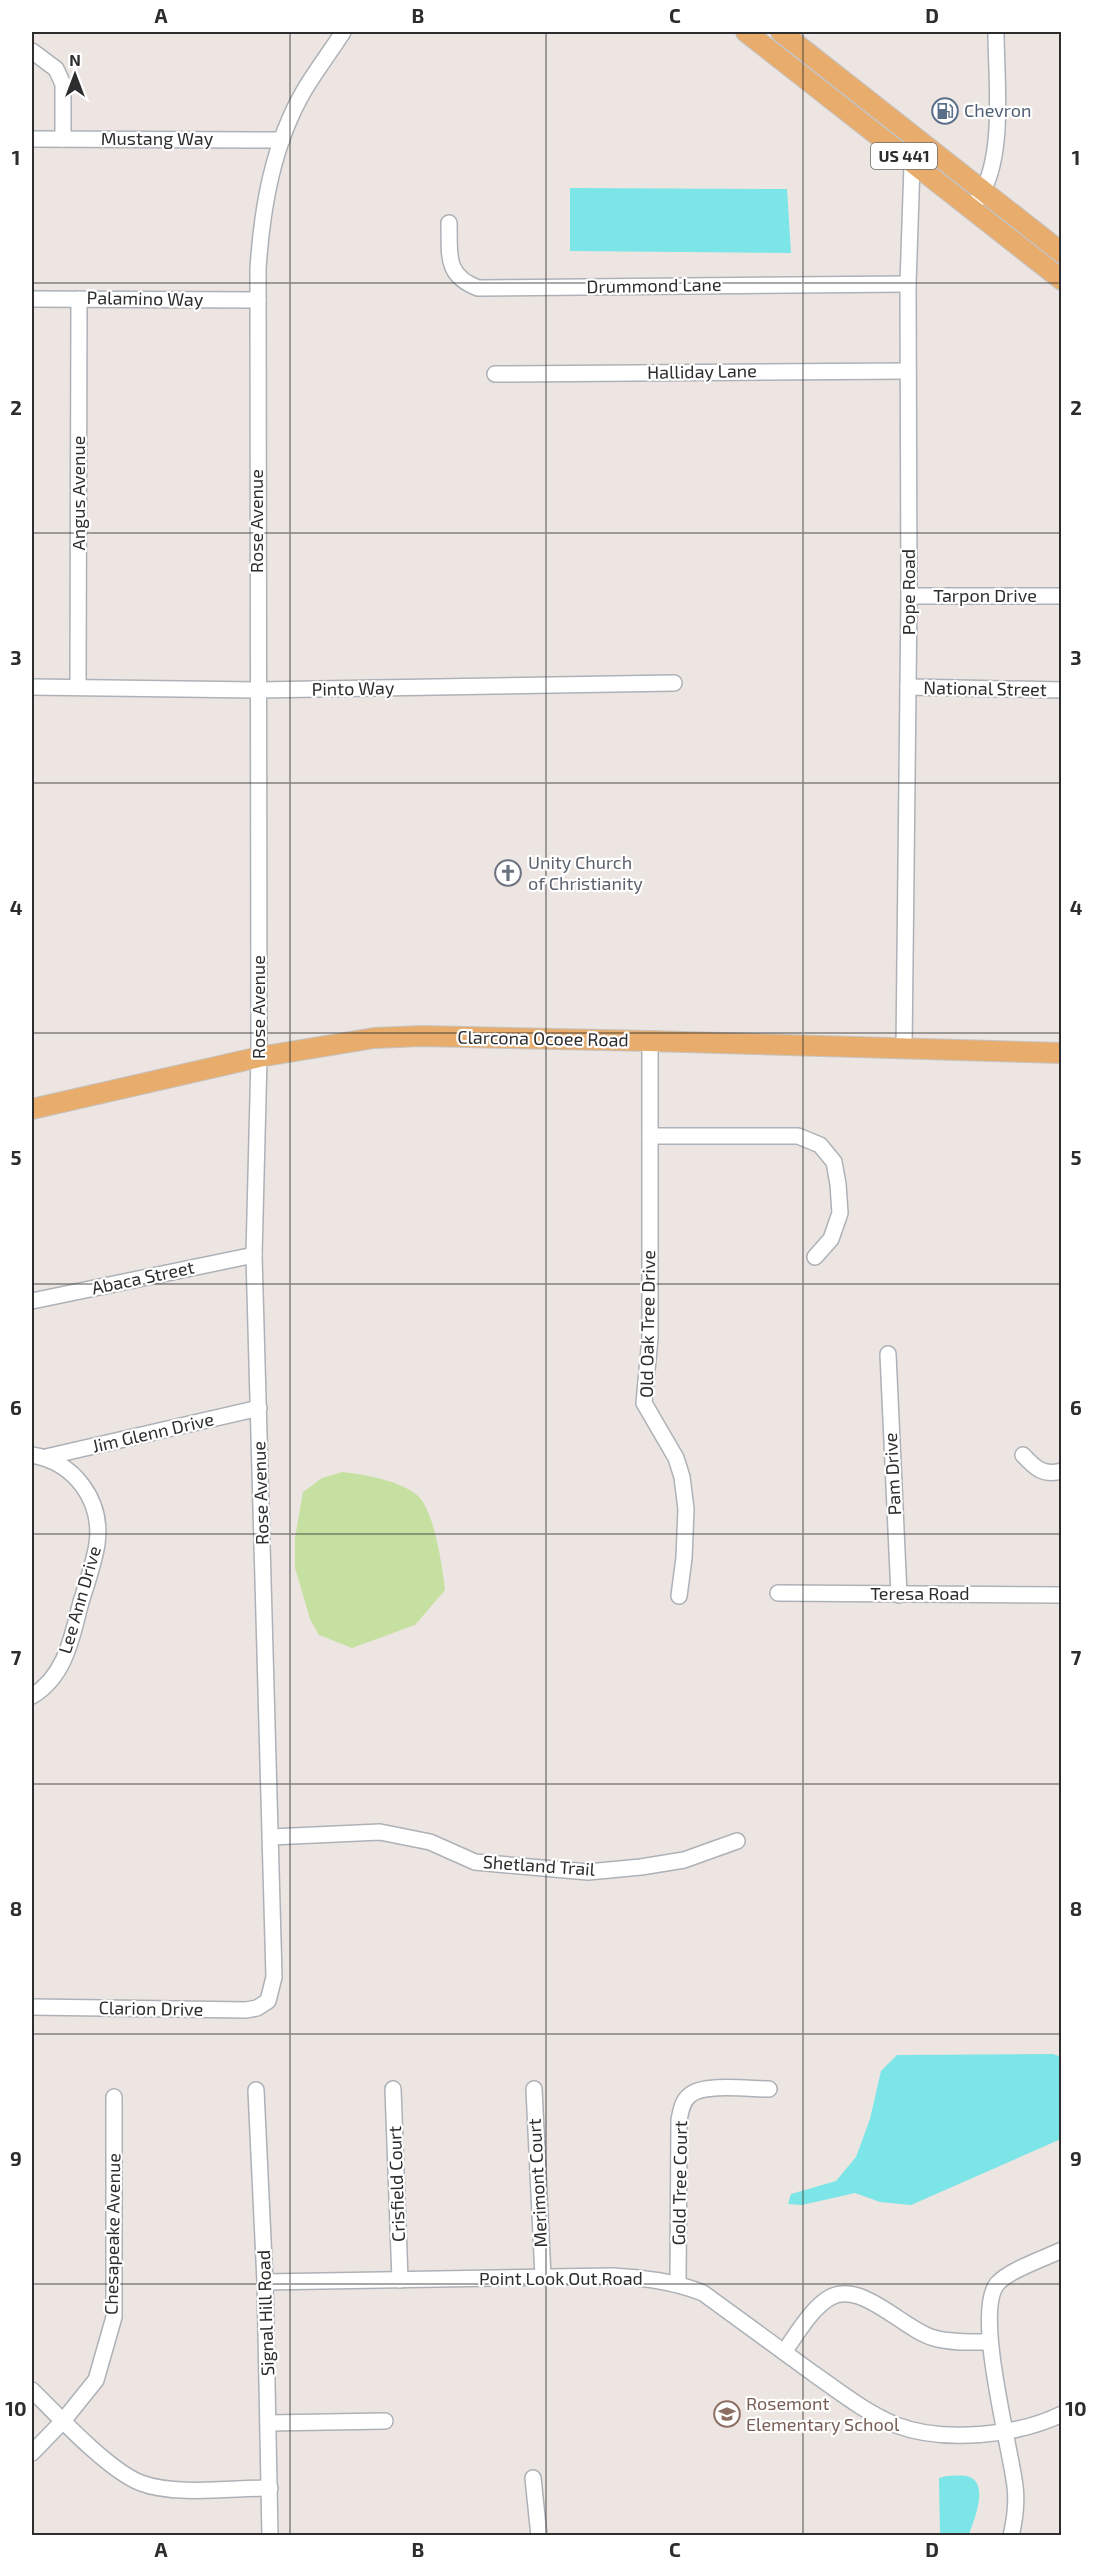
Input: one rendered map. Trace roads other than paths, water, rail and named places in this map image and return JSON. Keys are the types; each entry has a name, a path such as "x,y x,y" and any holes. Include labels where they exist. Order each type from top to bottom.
{"main road":[{"name":"US 441","path":"746,32 1062,280"},
{"name":"US 441","path":"780,32 1062,253"},
{"name":"Clarcona Ocoee Road","path":"32,1109 259,1058 374,1038 422,1036 1062,1053"}],"street":[{"name":"Rose Avenue","path":"268,2001 274,1977 255,1254 259,1058 258,300 261,222 282,140 304,90 343,32"},
{"path":"972,209 990,177 996,140 996,32"},
{"path":"32,51 56,69 63,84 63,139"},
{"name":"Pope Road","path":"904,1049 909,596 908,284 913,136"},
{"name":"Mustang Way","path":"32,139 282,140"},
{"name":"Drummond Lane","path":"449,223 450,260 453,271 463,282 478,288 908,284"},
{"name":"Palamino Way","path":"32,298 258,300"},
{"name":"Angus Avenue","path":"78,687 79,299"},
{"name":"Halliday Lane","path":"495,374 908,370"},
{"name":"Tarpon Drive","path":"909,596 1062,596"},
{"name":"Pinto Way","path":"32,687 258,690 674,683"},
{"name":"National Street","path":"908,687 1062,690"},
{"name":"Old Oak Tree Drive","path":"650,1041 650,1338 644,1403 676,1458 682,1477 685,1518 684,1558 679,1596"},
{"path":"650,1136 798,1136 820,1145 834,1162 840,1213 831,1239 815,1257"},
{"name":"Abaca Street","path":"32,1301 255,1254"},
{"name":"Pam Drive","path":"888,1354 899,1595"},
{"name":"Jim Glenn Drive","path":"39,1456 259,1408"},
{"path":"1023,1455 1036,1469 1049,1474 1062,1471"},
{"name":"Lee Ann Drive","path":"32,1696 42,1690 67,1656 98,1534 98,1523 91,1497 74,1473 39,1456"},
{"name":"Teresa Road","path":"778,1593 1062,1595"},
{"name":"Shetland Trail","path":"270,1838 380,1832 430,1842 475,1862 588,1872 684,1860 737,1841"},
{"name":"Clarion Drive","path":"32,2007 246,2010 257,2008 268,2001"},
{"name":"Crisfield Court","path":"393,2089 400,2280"},
{"name":"Merimont Court","path":"534,2089 543,2277"},
{"name":"Gold Tree Court","path":"678,2283 679,2120 682,2105 690,2094 708,2089 769,2089"},
{"name":"Signal Hill Road","path":"256,2090 265,2282 270,2535"},
{"name":"Chesapeake Avenue","path":"32,2453 63,2421 96,2380 114,2317 114,2097"},
{"path":"1011,2535 1015,2521 1015,2488 1007,2432 989,2342 989,2306 997,2284 1015,2272 1062,2250"},
{"name":"Point Look Out Road","path":"265,2282 612,2276 678,2283 703,2292 861,2408 897,2425 946,2435 1007,2432 1047,2421 1062,2414"},
{"path":"784,2352 821,2303 833,2295 854,2294 868,2299 933,2338 959,2342 989,2342"},
{"path":"32,2390 63,2421 120,2470 140,2483 169,2490 270,2488"},
{"path":"269,2423 385,2421"},
{"path":"533,2478 539,2535"}],"water":[{"path":"570,188 787,189 791,253 570,251"},
{"path":"1053,2054 1061,2057 1061,2139 911,2205 880,2202 855,2193 802,2205 788,2204 791,2194 836,2181 856,2157 870,2119 881,2071 897,2055"},
{"path":"966,2476 974,2479 978,2485 979,2502 969,2535 940,2535 939,2478"}],"place":[{"name":"Chevron","path":"945,111"},
{"name":"Unity Church of Christianity","path":"508,873"},
{"name":"Rosemont Elementary School","path":"727,2414"}]}
